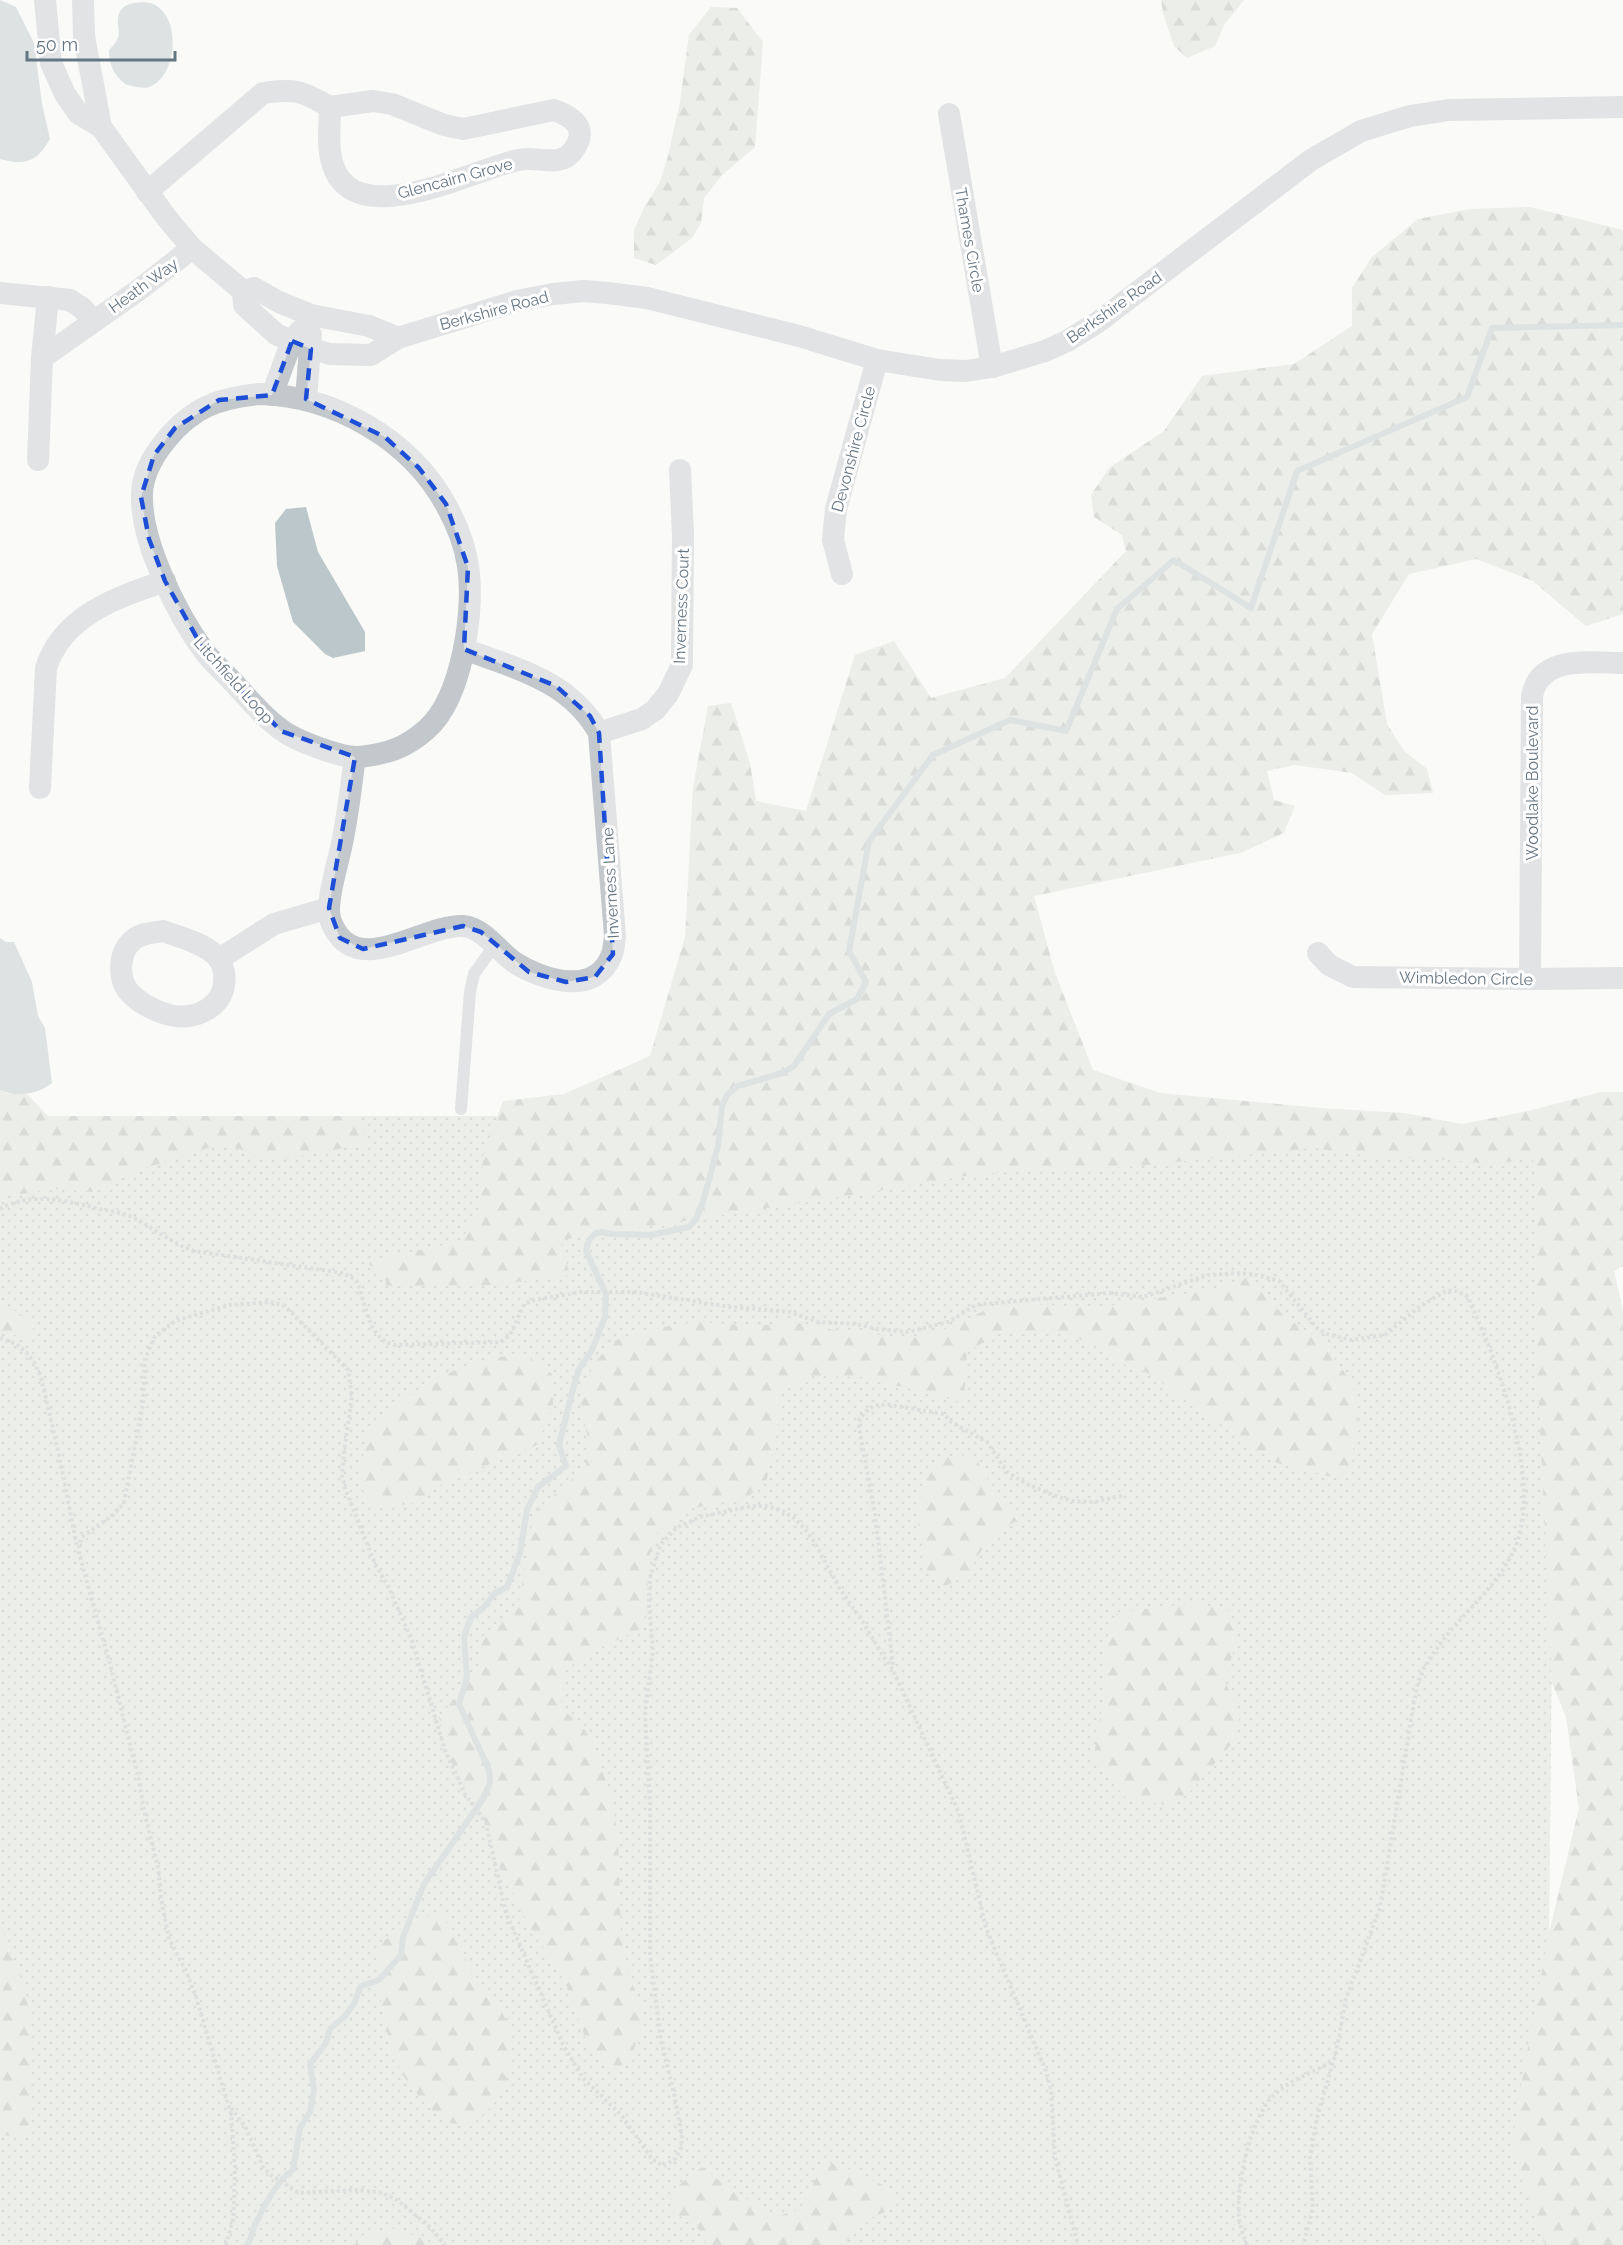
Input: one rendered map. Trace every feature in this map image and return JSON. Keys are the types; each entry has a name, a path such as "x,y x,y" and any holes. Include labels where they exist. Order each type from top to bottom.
{"street":[{"name":"Berkshire Road","path":"45,0 51,63 65,94 78,113 101,127 147,192 192,248 243,291 244,305 276,334 330,354 371,355 398,338 517,301 584,291 647,298 799,336 877,360 940,370 966,371 992,367 1045,351 1098,322 1311,160 1361,131 1410,116 1449,110 1623,107"},
{"name":"Berkshire Road","path":"83,0 84,36 101,127"},
{"path":"147,192 263,93 287,89 306,93 330,107"},
{"name":"Glencairn Grove","path":"373,100 444,125 464,129 554,110 568,115 578,124 581,138 571,155 558,160 529,159 508,162 416,193 395,196 371,195 357,193 342,182 336,173 330,147 330,107 373,100"},
{"name":"Thames Circle","path":"949,114 992,367"},
{"name":"Heath Way","path":"42,358 140,289 192,248"},
{"name":"Berkshire Road","path":"243,291 254,288 279,302 311,315 369,326 398,338"},
{"name":"Heath Way","path":"0,293 70,300 82,308 94,321"},
{"path":"38,460 42,358 48,297"},
{"path":"272,395 301,345 311,315"},
{"path":"301,345 306,399"},
{"name":"Devonshire Circle","path":"842,574 833,540 836,509 877,360"},
{"name":"Litchfield Loop","path":"272,395 306,399 353,418 386,437 419,468 446,504 464,547 469,591 464,649 449,696 429,728 391,752 355,757 339,755 281,731 263,716 206,654 187,627 165,581 149,539 141,497 143,480 154,455 175,428 206,405 233,397 272,395"},
{"name":"Inverness Court","path":"599,733 642,719 655,710 668,694 682,665 683,534 680,470"},
{"path":"40,788 46,668 51,652 60,640 96,609 116,598 165,581"},
{"path":"464,649 534,675 556,686 590,716 599,733"},
{"name":"Woodlake Boulevard","path":"1530,979 1533,686 1545,671 1559,665 1623,663"},
{"name":"Inverness Lane","path":"329,908 333,926 340,938 351,946 376,950 447,927 463,926 481,932 494,946 530,972 566,982 582,981 595,976 604,968 613,954 615,936 599,733"},
{"path":"219,959 274,924 329,908 346,823 355,757"},
{"path":"163,931 205,947 219,959 224,976 224,990 220,999 212,1007 190,1016 175,1016 140,1000 130,993 124,984 121,971 121,960 133,940 142,934 163,931"},
{"name":"Wimbledon Circle","path":"1318,953 1329,965 1353,976 1623,978"}],"lane":[{"path":"461,1109 470,992 474,974 494,946"}],"path":[{"path":"0,1209 29,1200 44,1198 61,1200 131,1217 171,1242 194,1251 343,1273 356,1280 367,1315 379,1337 394,1345 501,1342 510,1335 524,1304 534,1300 587,1292 636,1292 724,1306 779,1311 818,1322 850,1323 908,1332 948,1322 976,1305 1110,1293 1143,1297 1208,1275 1240,1273 1280,1281 1317,1328 1327,1334 1351,1340 1385,1335 1419,1307 1444,1292 1452,1290 1466,1295 1496,1363 1507,1399 1521,1459 1524,1490 1521,1525 1518,1541 1508,1562 1457,1622 1420,1676 1382,1898 1346,1999 1334,2060 1317,2118 1310,2158 1313,2209 1303,2245"},
{"path":"79,1553 82,1537 113,1515 124,1503 143,1403 145,1359 155,1336 177,1320 211,1309 270,1302 282,1305 339,1360 348,1370 352,1396 342,1475 345,1488 372,1555 412,1641 446,1753 462,1787 484,1820 506,1913 564,2047 583,2078 622,2116 652,2159 663,2166 674,2160 681,2148 682,2137 661,2040 650,1954 650,1804 645,1713 653,1650 649,1605 650,1577 661,1544 676,1527 716,1512 736,1508 765,1506 787,1513 804,1527 815,1543 838,1586 893,1669 959,1813 986,1928 1046,2071 1051,2091 1055,2157 1078,2245"},
{"path":"0,1338 16,1344 26,1352 41,1377 79,1553 138,1776 158,1867 161,1899 169,1939 186,1971 196,1997 227,2100 235,2169 232,2220 226,2245"},
{"path":"893,1669 877,1533 859,1427 864,1413 874,1405 890,1405 944,1414 951,1422 987,1442 1012,1476 1044,1492 1072,1501 1094,1502 1125,1495"},
{"path":"1247,2245 1241,2227 1239,2207 1246,2159 1258,2121 1273,2096 1334,2060"},
{"path":"227,2100 252,2141 267,2173 299,2193 357,2190 379,2192 394,2198 431,2228 445,2245"},
{"path":"231,2123 234,2119 239,2119"}],"highlighted area":[{"path":"292,341 311,349 306,399 385,437 419,468 446,504 468,567 464,649 556,686 590,716 599,733 613,954 595,977 566,982 529,972 481,932 463,926 363,949 340,938 329,908 355,757 281,731 206,654 165,581 149,539 141,497 154,455 175,428 219,400 272,395"}],"green space":[{"path":"1161,0 1244,0 1224,25 1215,46 1187,58 1174,46"},
{"path":"711,7 737,8 763,42 755,147 722,175 704,198 701,223 692,238 656,265 634,258 634,230 660,182 668,156 680,102 689,35"},
{"path":"1530,207 1623,230 1623,614 1586,626 1533,581 1476,559 1409,574 1372,634 1387,724 1404,751 1427,769 1433,793 1385,795 1352,773 1295,765 1267,771 1274,800 1295,806 1284,833 1240,853 1034,896 1055,973 1093,1070 1160,1093 1320,1108 1404,1113 1462,1124 1528,1111 1601,1092 1623,1092 1623,1266 1614,1271 1623,1311 1623,2245 1545,2245 1512,2146 1549,1933 1579,1808 1566,1717 1552,1683 1536,1340 1536,1198 1533,1158 1493,1164 1375,1157 1314,1148 1127,1167 977,1174 560,1240 570,1275 494,1285 386,1286 385,1273 364,1262 461,1241 479,1210 483,1156 503,1101 564,1094 650,1056 685,937 693,788 708,706 731,703 750,763 756,801 806,811 855,655 894,641 931,698 1005,678 1126,551 1122,535 1094,517 1091,495 1109,468 1164,431 1202,376 1294,364 1352,326 1352,288 1372,257 1418,219 1470,209"},
{"path":"0,1090 8,1094 26,1093 48,1116 354,1116 366,1134 366,1144 289,1158 262,1159 235,1147 208,1148 143,1169 93,1192 55,1189 0,1197"},
{"path":"0,1116 721,1116 1557,1133 1546,2245 0,2245"},
{"path":"1248,1278 1282,1314 1323,1343 1353,1384 1359,1428 1344,1480 1277,1463 1150,1374 1123,1364 1098,1346 1050,1329 998,1334 967,1352 964,1403 863,1377 807,1376 779,1395 778,1423 767,1479 748,1497 690,1509 658,1532 646,1565 649,1605 640,1629 592,1652 564,1670 561,1707 585,1730 592,1742 611,1795 618,1837 621,1933 629,1976 643,2010 639,2036 629,2062 612,2069 591,2053 565,1982 530,1927 492,1853 484,1820 446,1753 439,1717 481,1667 482,1637 518,1608 534,1512 586,1465 587,1434 579,1399 594,1364 613,1341 658,1328 696,1322 761,1326 789,1321 844,1332 914,1338 951,1327 1002,1302 1094,1308 1210,1290"},
{"path":"0,1302 34,1322 31,1337 0,1333"},
{"path":"523,1353 552,1374 553,1405 537,1445 433,1489 414,1503 377,1509 359,1485 366,1437 395,1404 443,1375 483,1360"},
{"path":"957,1453 978,1462 996,1495 1022,1518 993,1535 968,1572 942,1587 927,1570 918,1522 921,1489 935,1464"},
{"path":"1194,1603 1230,1611 1237,1638 1225,1682 1240,1714 1235,1740 1187,1795 1165,1805 1126,1798 1093,1761 1106,1682 1103,1647 1118,1612"},
{"path":"0,1908 5,1942 25,1987 31,2028 29,2134 0,2136"},
{"path":"439,1911 455,1936 476,1979 501,2012 510,2029 510,2059 506,2082 488,2111 468,2126 445,2122 425,2104 401,2073 391,2047 382,2010 376,1960 379,1943"},
{"path":"824,2161 854,2171 895,2191 890,2210 868,2219 843,2245 706,2245 701,2231 672,2210 671,2191 702,2167 732,2191 779,2216 802,2208"},
{"path":"391,2228 421,2238 429,2245 354,2245 363,2235"}],"shaded area":[{"path":"0,0 16,7 34,43 42,104 50,139 40,153 23,162 0,159"},
{"path":"144,2 156,6 165,15 171,27 173,41 172,56 160,80 143,88 125,84 118,77 111,65 109,50 119,36 118,18 122,9 129,4"},
{"path":"306,507 318,552 365,632 365,651 333,658 325,654 293,622 277,566 275,523 286,509"},
{"path":"0,938 6,942 14,942 32,982 38,1016 45,1028 52,1083 27,1094 13,1094 0,1090"}],"waterway":[{"path":"247,2245 270,2196 281,2180 293,2170 300,2128 310,2112 314,2090 310,2064 326,2043 330,2029 345,2016 354,2004 361,1986 379,1980 401,1955 403,1937 424,1884 483,1799 490,1783 489,1770 459,1704 467,1677 464,1637 471,1617 483,1608 495,1593 507,1587 520,1553 527,1510 538,1487 566,1466 559,1445 574,1385 579,1369 592,1350 605,1317 606,1294 586,1251 589,1240 596,1233 602,1232 651,1235 689,1227 696,1219 703,1202 718,1146 722,1106 727,1095 738,1086 782,1073 794,1066 829,1014 857,999 866,982 849,951 869,841 933,755 1010,720 1066,731 1117,609 1174,560 1251,608 1297,471 1467,397 1492,328 1623,325"}]}
